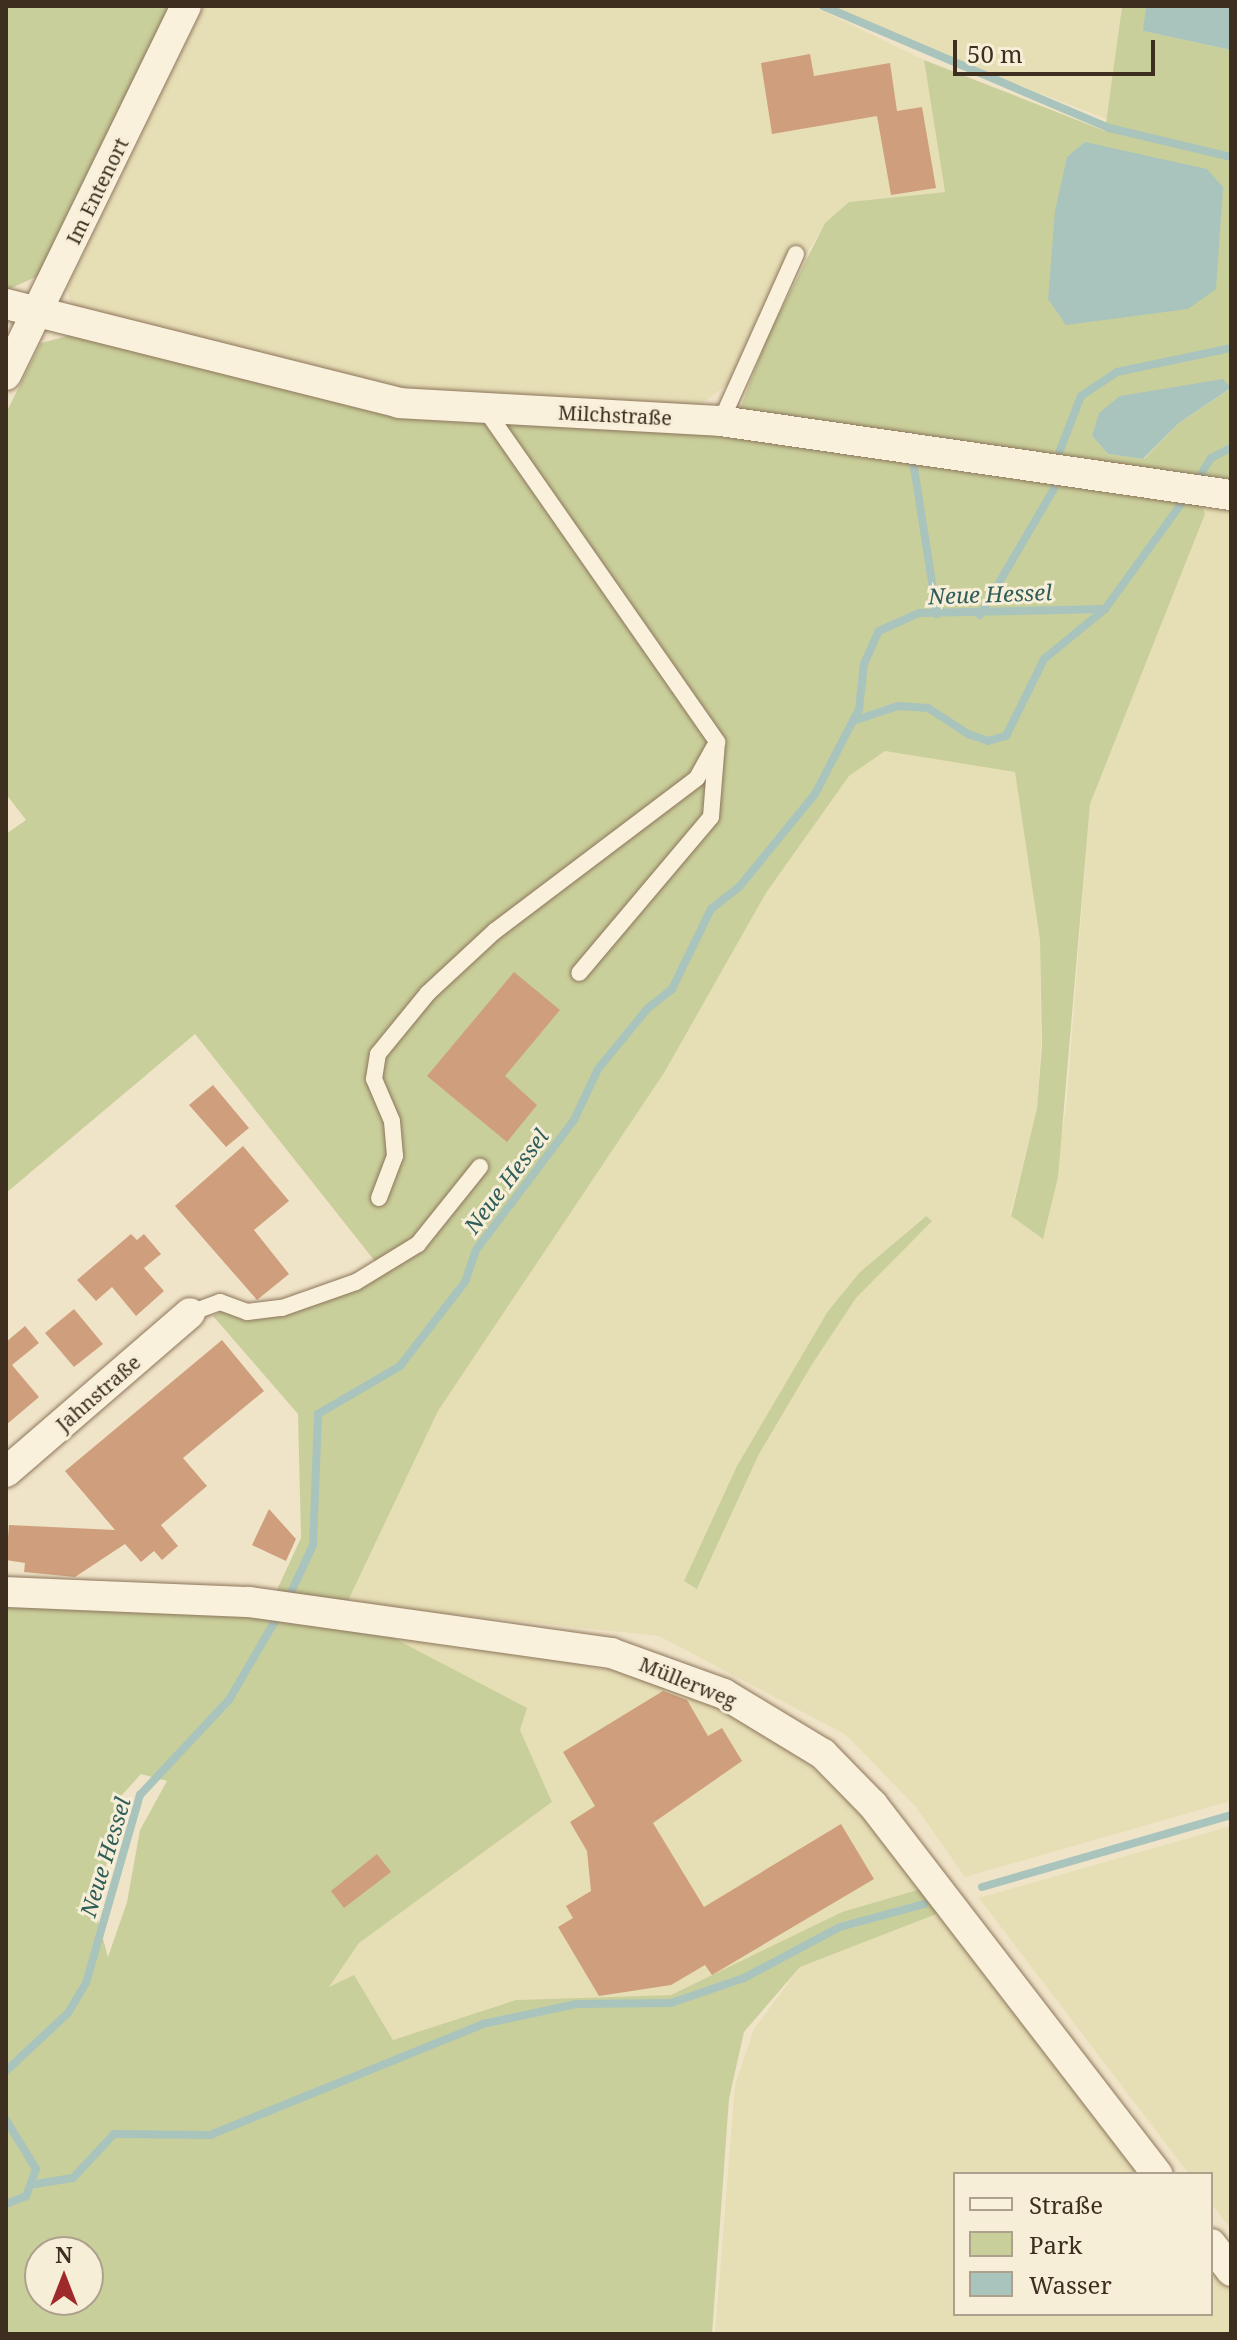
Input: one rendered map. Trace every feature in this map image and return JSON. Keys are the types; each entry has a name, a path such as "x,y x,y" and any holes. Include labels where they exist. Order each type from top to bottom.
{"street":[{"name":"Im Entenort","path":"6,375 186,6"},
{"name":"Milchstraße","path":"6,304 399,403 721,421 1219,494"},
{"name":"Jahnstraße","path":"6,1472 190,1313"},
{"name":"Müllerweg","path":"6,1592 264,1604 611,1653 724,1694 823,1754 945,1894 1155,2172"},
{"path":"1213,2247 1231,2271"}],"lane":[{"path":"721,421 796,254"},
{"path":"485,409 717,742 711,817 579,973"},
{"path":"379,1198 395,1156 392,1121 374,1079 378,1054 428,993 495,931 697,778 717,742"},
{"path":"190,1313 220,1302 247,1312 282,1308 356,1282 418,1244 480,1167"}],"shaded area":[{"path":"204,6 813,6 924,60 945,192 849,202 825,223 802,262 787,256 729,383 697,407 413,391 72,306 67,289"},
{"path":"833,6 1121,6 1109,120 913,44"},
{"path":"1202,505 1231,508 1231,1801 965,1877 916,1807 846,1735 659,1636 347,1603 438,1411 664,1073 766,893 849,776 885,751 1015,771 1040,940 1041,1046 1037,1108 1010,1215 1043,1239 1066,1109 1090,804 1205,514","holes":["925,1216 931,1221 856,1298 759,1454 698,1588 685,1581 737,1467 828,1311 860,1272"]},
{"path":"384,1633 663,1678 783,1741 888,1838 924,1888 842,1912 671,1995 516,2000 393,2040 354,1976 328,1989 360,1942 552,1802 520,1730"},
{"path":"1231,1826 1231,2229 1213,2206 1213,2172 1187,2172 979,1898"},
{"path":"939,1913 1143,2172 953,2172 953,2316 1213,2316 1213,2263 1231,2286 1231,2334 715,2334 735,2085 754,2029 800,1967"}],"green space":[{"path":"6,6 170,6 40,275 7,290"},
{"path":"1122,6 1146,6 1144,31 1231,50 1231,484 740,409 767,338 825,223 849,202 945,192 924,60 1105,131","holes":["1181,386 1230,389 1179,423 1144,459 1108,454 1092,436 1158,391"]},
{"path":"75,334 406,415 721,430 1202,505 1205,514 1090,804 1058,1177 1043,1239 1011,1216 1037,1108 1042,1045 1040,940 1015,772 885,751 849,776 766,893 664,1073 438,1411 347,1603 276,1592 301,1538 298,1414 213,1316 223,1311 246,1321 287,1315 385,1274 195,1034 6,1193 6,834 26,820 6,794 6,413 41,343"},
{"path":"926,1216 932,1221 856,1298 811,1366 759,1454 697,1589 684,1581 737,1466 828,1311 860,1272"},
{"path":"6,1607 247,1610 384,1633 527,1708 520,1730 552,1802 359,1943 329,1987 354,1975 393,2040 516,2000 671,1995 842,1912 924,1888 939,1913 800,1967 744,2032 729,2099 712,2334 6,2334","holes":["141,1774 167,1781 140,1830 127,1902 108,1957 96,1913 121,1796"]}],"water":[{"path":"1146,6 1231,6 1231,50 1143,31"},
{"path":"1085,142 1207,169 1223,187 1216,289 1188,309 1066,325 1048,299 1055,211 1067,157"},
{"path":"1223,379 1231,388 1179,423 1143,459 1108,454 1092,436 1099,413 1120,396"}],"building":[{"path":"810,54 814,76 890,63 897,111 922,107 936,188 891,195 877,116 772,134 761,63"},
{"path":"514,972 560,1010 505,1076 537,1105 507,1142 427,1076"},
{"path":"213,1085 249,1128 226,1147 189,1105"},
{"path":"243,1146 289,1201 254,1230 289,1274 257,1300 175,1206"},
{"path":"131,1234 137,1240 144,1234 161,1254 144,1268 164,1291 136,1316 112,1287 96,1301 77,1280"},
{"path":"74,1309 103,1344 74,1367 45,1333"},
{"path":"25,1326 39,1343 12,1365 39,1397 6,1425 6,1342"},
{"path":"222,1340 264,1391 183,1458 207,1486 161,1525 178,1546 162,1560 154,1551 141,1562 125,1544 75,1577 24,1572 25,1563 6,1560 9,1525 115,1530 65,1471"},
{"path":"269,1509 296,1539 286,1561 252,1545"},
{"path":"663,1691 687,1700 708,1736 722,1728 742,1761 653,1823 704,1907 841,1824 874,1879 712,1975 705,1965 671,1985 599,1996 558,1927 573,1918 566,1906 591,1891 587,1851 570,1822 595,1806 563,1752"},
{"path":"377,1854 391,1872 344,1908 331,1891"}],"waterway":[{"path":"823,6 1109,128 1231,157"},
{"path":"1060,450 1081,396 1117,372 1231,348"},
{"name":"Neue Hessel","path":"1196,482 1211,458 1231,448"},
{"path":"913,461 937,614"},
{"path":"980,615 1054,489"},
{"name":"Neue Hessel","path":"853,721 898,706 928,708 968,734 988,741 1006,736 1044,659 1105,609 1186,497"},
{"name":"Neue Hessel","path":"286,1603 313,1545 318,1414 400,1366 465,1282 476,1250 574,1120 598,1069 648,1008 672,989 711,909 740,886 815,794 859,709 864,664 879,631 919,613 1105,609"},
{"name":"Neue Hessel","path":"6,2071 68,2013 86,1983 140,1795 229,1700 279,1614"},
{"path":"982,1887 1231,1815"},
{"path":"35,2184 73,2178 114,2134 210,2135 483,2024 576,2004 671,2003 744,1978 840,1927 924,1904"},
{"name":"Neue Hessel","path":"6,2120 36,2169 26,2196 6,2204"}]}
